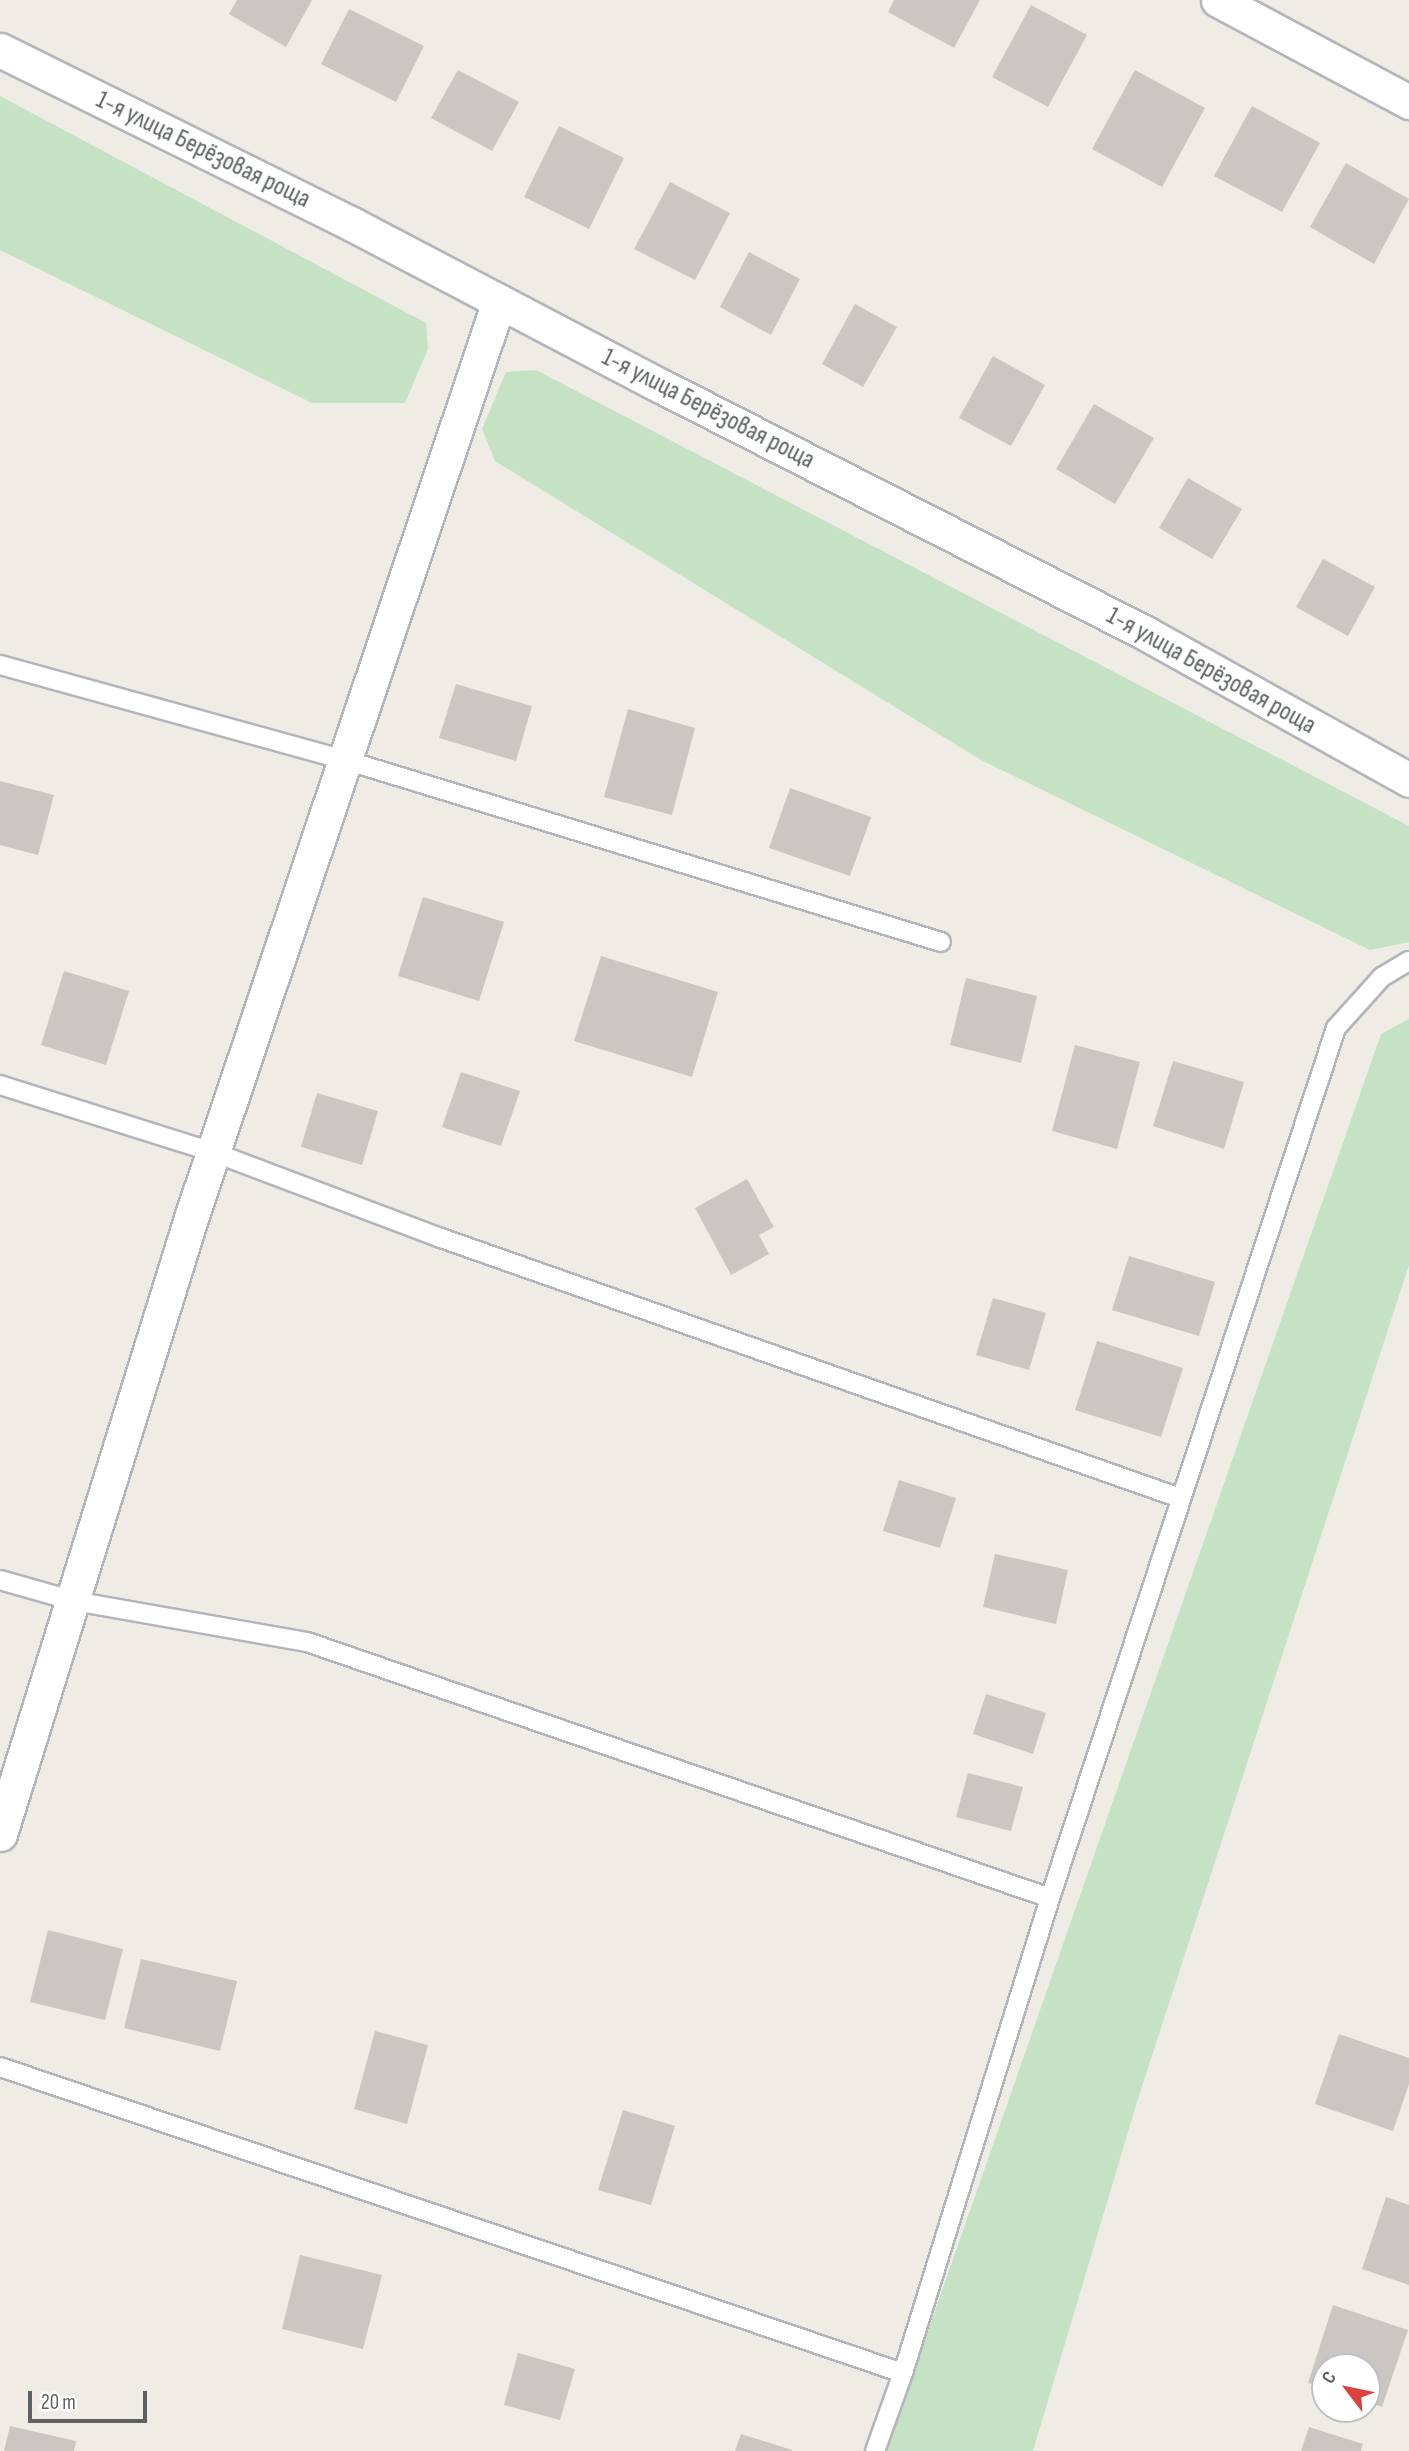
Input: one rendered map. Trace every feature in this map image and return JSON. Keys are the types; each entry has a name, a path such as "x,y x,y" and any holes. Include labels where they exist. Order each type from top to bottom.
{"street":[{"path":"1218,0 1409,102"},
{"name":"1-я улица Берёзовая роща","path":"0,50 352,224 1147,634 1409,780"},
{"path":"0,1834 213,1152 499,301"}],"lane":[{"path":"0,665 345,760 941,942"},
{"path":"875,2451 903,2373 1050,1898 1336,1028 1382,977 1409,961"},
{"path":"0,1085 213,1152 441,1238 1180,1498"},
{"path":"0,1580 74,1601 307,1642 1050,1898"},
{"path":"0,2067 903,2373"}],"green space":[{"path":"0,96 426,323 428,349 405,403 312,403 0,250"},
{"path":"536,370 1409,826 1409,942 1370,950 981,760 495,461 482,429 506,372"},
{"path":"1409,1019 1409,1265 1136,2105 1033,2451 886,2451 1381,1034"}],"building":[{"path":"237,0 312,0 286,47 229,14"},
{"path":"894,0 980,0 954,48 888,12"},
{"path":"1031,5 1087,35 1048,107 992,77"},
{"path":"349,9 424,46 396,102 321,64"},
{"path":"458,70 519,102 492,151 431,118"},
{"path":"1135,70 1205,108 1162,187 1092,149"},
{"path":"1252,106 1320,143 1282,212 1214,176"},
{"path":"559,126 624,158 589,229 524,197"},
{"path":"1346,163 1409,199 1374,264 1310,227"},
{"path":"670,182 730,213 695,280 634,249"},
{"path":"749,252 800,279 771,335 720,307"},
{"path":"855,304 897,327 863,387 822,364"},
{"path":"993,356 1045,385 1011,446 959,418"},
{"path":"1094,404 1154,438 1115,504 1056,469"},
{"path":"1188,478 1242,509 1212,559 1159,528"},
{"path":"1323,559 1375,587 1348,636 1296,607"},
{"path":"456,684 532,706 516,761 439,738"},
{"path":"628,709 695,728 672,815 604,797"},
{"path":"0,781 54,795 38,855 0,845"},
{"path":"790,788 871,817 850,876 769,848"},
{"path":"423,897 504,922 479,1001 398,976"},
{"path":"601,956 718,992 692,1077 574,1041"},
{"path":"64,971 129,991 106,1065 41,1045"},
{"path":"966,978 1037,996 1021,1063 950,1045"},
{"path":"1075,1045 1140,1062 1117,1149 1052,1131"},
{"path":"1173,1061 1244,1082 1224,1149 1153,1126"},
{"path":"461,1072 520,1091 501,1146 442,1127"},
{"path":"317,1093 378,1111 362,1165 301,1147"},
{"path":"747,1179 774,1227 759,1235 769,1254 731,1275 695,1208"},
{"path":"1129,1256 1215,1282 1199,1336 1112,1310"},
{"path":"993,1298 1046,1313 1029,1370 976,1355"},
{"path":"1097,1341 1183,1368 1161,1437 1075,1410"},
{"path":"899,1480 956,1498 940,1548 883,1531"},
{"path":"995,1554 1068,1570 1056,1624 983,1607"},
{"path":"986,1694 1046,1713 1033,1754 973,1734"},
{"path":"968,1773 1023,1787 1011,1831 956,1817"},
{"path":"48,1930 123,1949 105,2020 30,2002"},
{"path":"141,1959 237,1981 220,2051 124,2028"},
{"path":"375,2031 428,2045 407,2124 354,2109"},
{"path":"1339,2034 1409,2058 1409,2084 1393,2131 1315,2104"},
{"path":"623,2110 675,2126 651,2205 598,2190"},
{"path":"1386,2197 1409,2205 1409,2285 1362,2269"},
{"path":"300,2255 382,2275 363,2349 282,2329"},
{"path":"1333,2305 1408,2330 1382,2407 1381,2353 1318,2353"},
{"path":"518,2353 575,2369 560,2420 504,2405"},
{"path":"10,2426 76,2441 74,2451 4,2451"},
{"path":"1309,2427 1363,2444 1361,2451 1301,2451"},
{"path":"741,2434 792,2450 792,2451 735,2451"}]}
